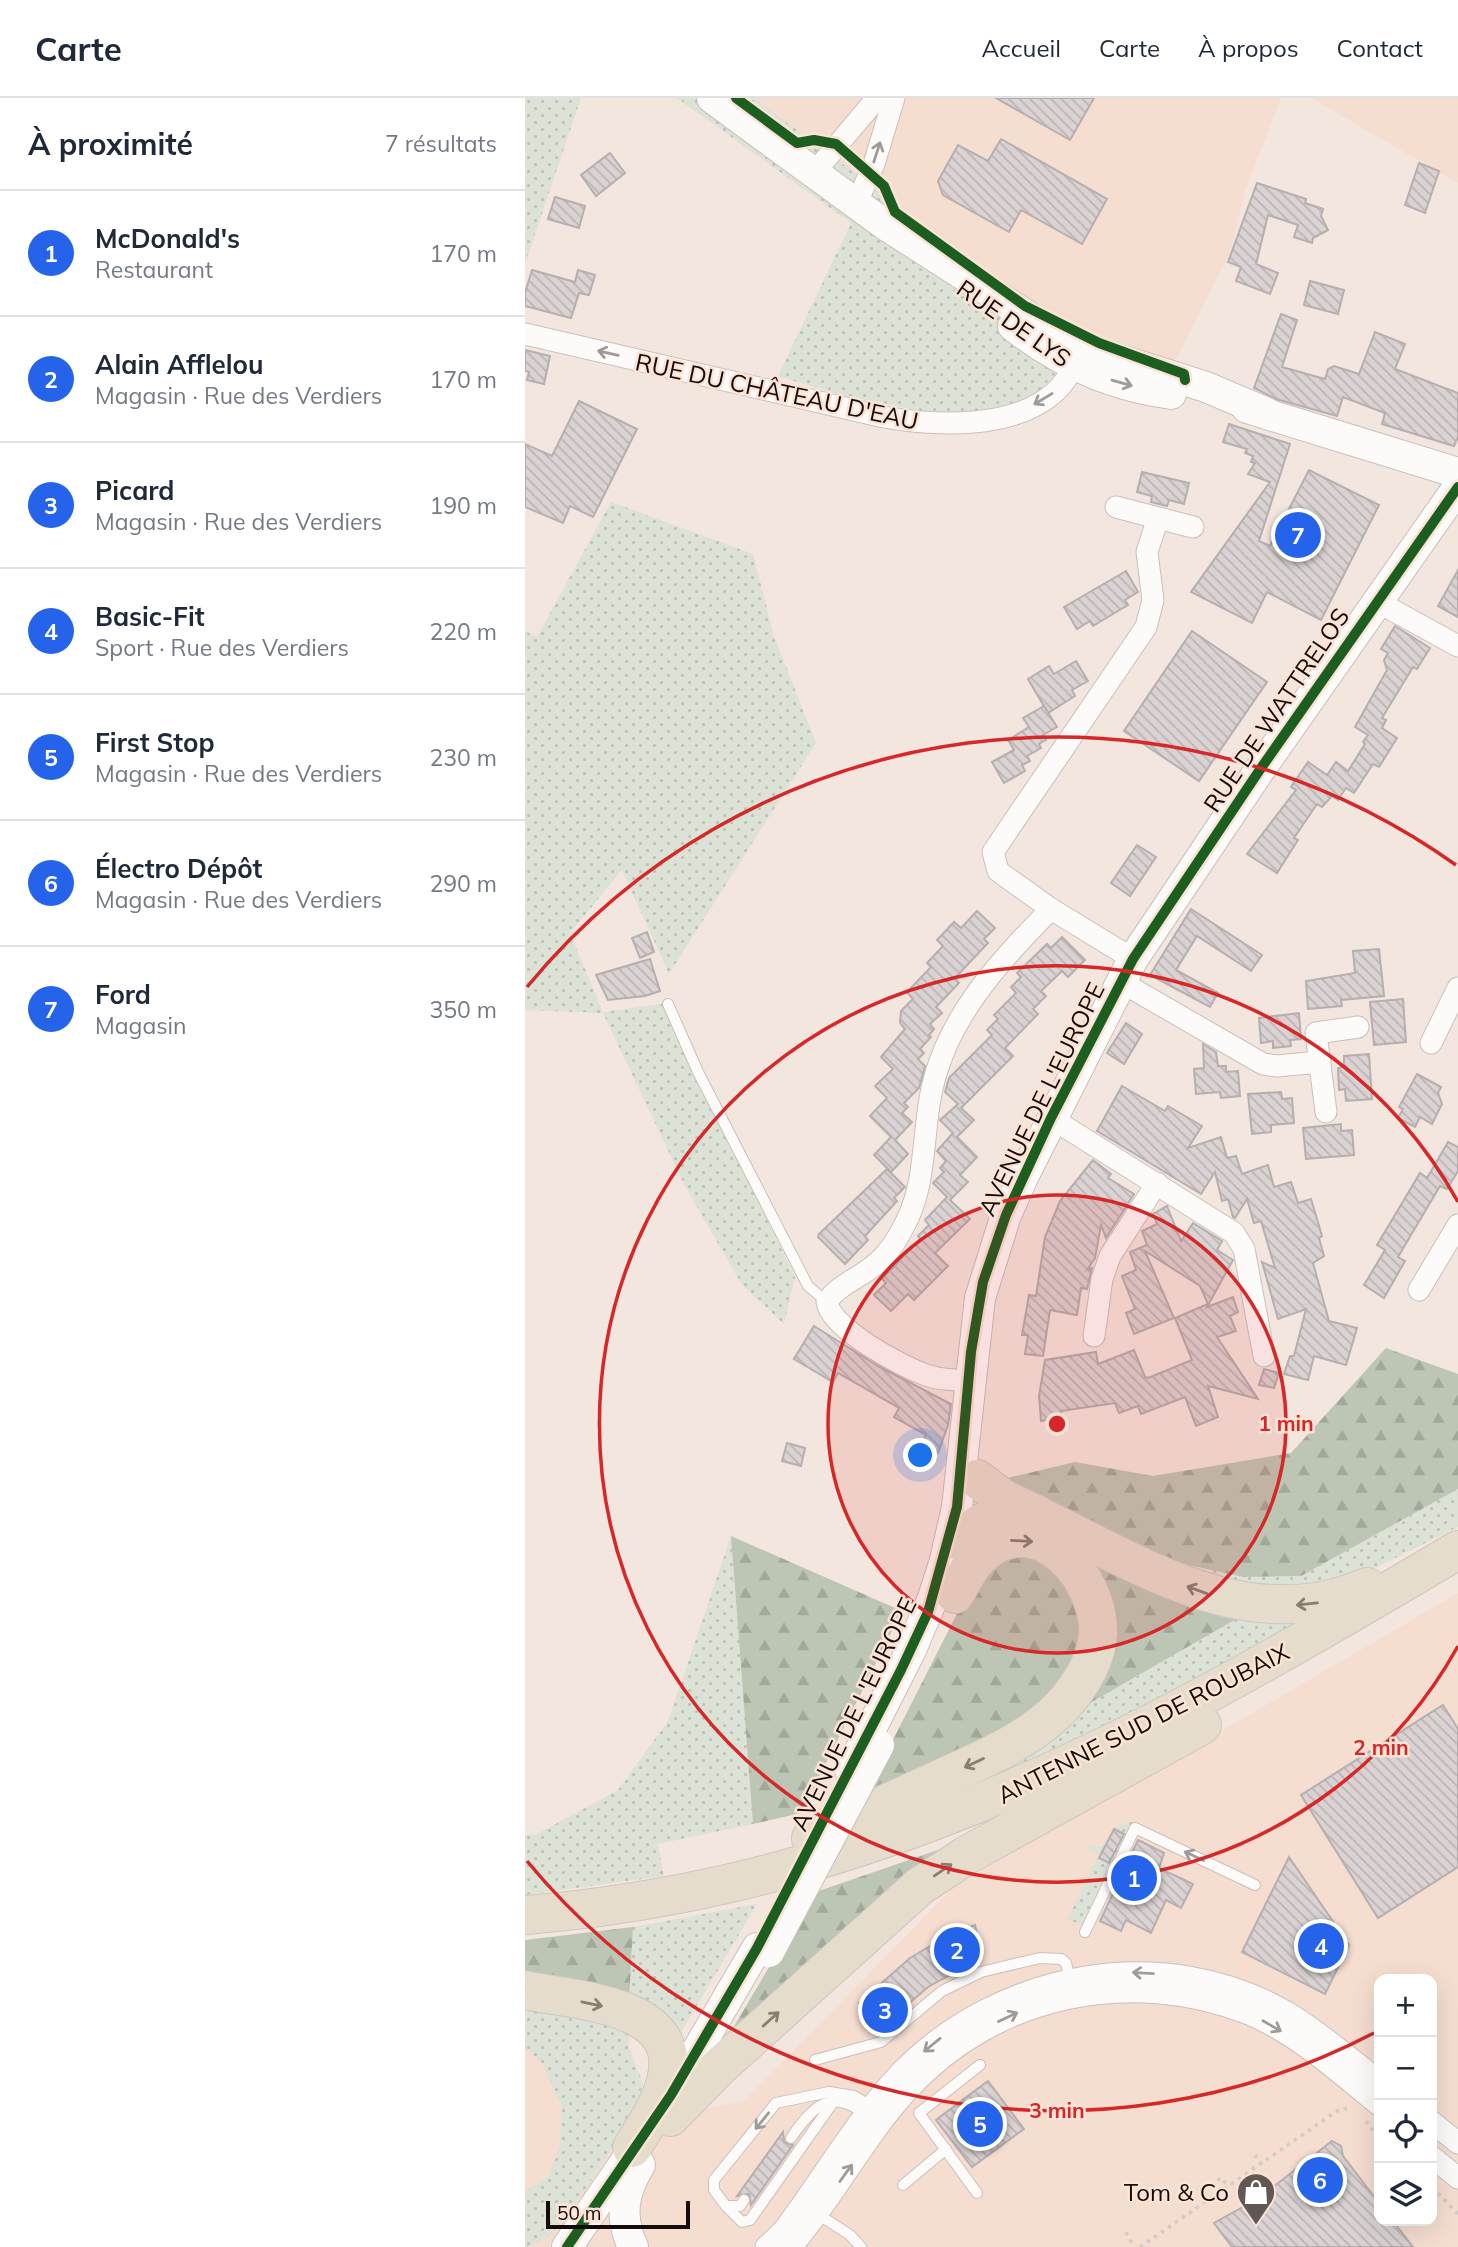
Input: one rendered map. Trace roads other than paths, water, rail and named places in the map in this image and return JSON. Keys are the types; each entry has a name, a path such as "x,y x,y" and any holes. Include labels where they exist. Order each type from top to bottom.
{"highway":[{"path":"977,1479 1004,1499 1173,1580 1231,1601 1263,1605 1314,1603 1347,1595 1386,1578 1458,1538"},
{"path":"944,1596 963,1538 973,1529 1014,1513 1039,1516"},
{"path":"582,1909 710,1878 760,1861 999,1752 1053,1715 1078,1686 1095,1651 1098,1635 1094,1604 1076,1567 1045,1545 1032,1541 1007,1541 978,1558 944,1596"},
{"name":"ANTENNE SUD DE ROUBAIX","path":"525,1915 687,1894 779,1872 893,1838 979,1805 1078,1761 1196,1701 1458,1550"},
{"name":"ANTENNE SUD DE ROUBAIX","path":"525,1928 613,1919 689,1906 780,1885 904,1848 1097,1766 1202,1714 1458,1566"},
{"path":"670,2118 725,2061 921,1886 967,1855 1160,1750 1344,1633"},
{"path":"525,1990 624,2011 647,2022 661,2037 667,2058 666,2081 632,2148"}],"street":[{"name":"RUE DE LYS","path":"712,98 884,224 1025,336 1080,357 1145,389 1204,392 1458,472"},
{"path":"814,173 877,98"},
{"path":"856,204 874,164 894,98"},
{"name":"RUE DU CHÂTEAU D'EAU","path":"525,334 920,424 989,420 1034,405 1057,390 1080,357"},
{"name":"RUE DE WATTRELOS","path":"1127,971 1377,601 1458,487"},
{"path":"1116,507 1193,527"},
{"path":"1158,518 1147,552 1153,600 1146,627 993,852 994,864 1003,876 1051,908 1127,971 1263,1064 1277,1066 1320,1062"},
{"path":"1377,601 1458,646"},
{"path":"970,1380 927,1376 904,1364 840,1326 828,1311 827,1302 835,1292 877,1263 895,1242 909,1218 917,1191 930,1098 949,1040 985,981 1051,908"},
{"name":"AVENUE DE L'EUROPE","path":"632,2247 623,2216 625,2195 633,2176 670,2118 879,1745 944,1596 957,1507 977,1314 987,1270 1006,1215 1051,1118 1127,971"},
{"path":"1431,1043 1458,988"},
{"path":"1326,1112 1316,1033 1358,1027"},
{"path":"1051,1118 1228,1227 1239,1240 1264,1356"},
{"path":"1094,1336 1105,1267 1157,1183"},
{"path":"1419,1290 1458,1225"},
{"name":"AVENUE DE L'EUROPE","path":"970,1380 977,1479 973,1529"},
{"name":"AVENUE DE L'EUROPE","path":"567,2247 632,2148 671,2095 763,1950 910,1652 944,1596"},
{"path":"791,2247 810,2209 877,2116 923,2074 962,2043 1023,2010 1072,1988 1123,1972 1190,1978 1229,1989 1289,2014 1374,2077"},
{"path":"1072,1988 1161,1992 1249,2014 1289,2036 1374,2101"},
{"path":"1437,2126 1458,2143"},
{"path":"1437,2161 1458,2178"},
{"path":"767,2247 810,2209"}],"lane":[{"path":"668,1004 698,1072 808,1286 827,1302"},
{"path":"1085,1932 1135,1828 1255,1885"},
{"path":"815,2060 881,2042 942,1991 981,1972 1019,1961 1052,1958 1066,1963 1072,1988"},
{"path":"977,2193 919,2113 980,2065"},
{"path":"834,2101 750,2220 742,2222 713,2190 714,2180 776,2103 841,2092 877,2116"},
{"path":"792,2100 801,2105 804,2119"},
{"path":"791,2138 804,2119 825,2102 848,2102 877,2116"},
{"path":"903,2185 946,2150"},
{"path":"726,2206 740,2206 744,2200"},
{"path":"810,2209 839,2227 861,2247"},
{"path":"839,2227 853,2247"}],"place":[{"name":"Ford","path":"1298,535"},
{"name":"McDonald's","path":"1134,1878"},
{"name":"Basic-Fit","path":"1321,1946"},
{"name":"Alain Afflelou","path":"957,1950"},
{"name":"Picard","path":"885,2010"},
{"name":"First Stop","path":"980,2124"},
{"name":"Électro Dépôt","path":"1320,2180"},
{"name":"Tom & Co","path":"1256,2226"}]}
